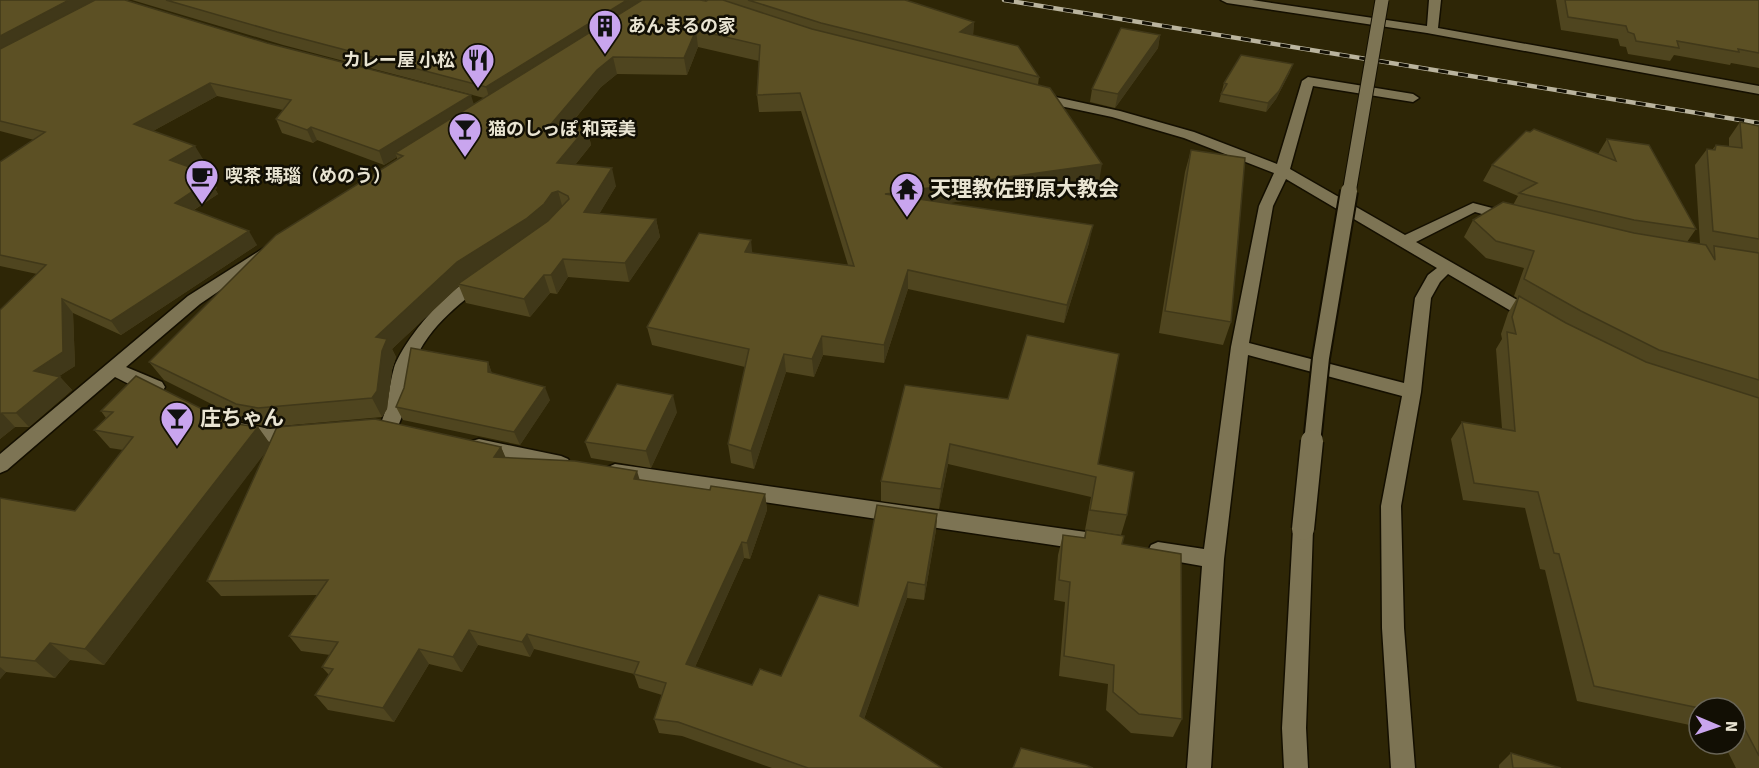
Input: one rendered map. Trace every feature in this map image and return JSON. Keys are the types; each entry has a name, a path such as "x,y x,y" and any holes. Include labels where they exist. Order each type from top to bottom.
{"street":[{"path":"1227,0 1331,13 1432,30 1759,90"},
{"path":"1331,13 1334,0"},
{"path":"1296,768 1294,728 1303,529 1321,358 1382,0"},
{"path":"1432,30 1435,0"},
{"path":"1199,768 1213,559 1240,347 1266,206 1282,171 1308,81 1413,98"},
{"path":"1022,94 1114,114 1189,135 1282,171 1543,323"},
{"path":"1404,242 1473,207 1524,221"},
{"path":"0,465 194,300 282,241"},
{"path":"1403,768 1393,628 1391,506 1412,392 1423,298 1434,279 1448,266"},
{"path":"411,432 380,427 398,411 403,370 410,350 421,334 472,286 493,272"},
{"path":"1240,347 1412,392"},
{"path":"113,369 171,395"},
{"path":"219,420 244,432 270,436 316,432"},
{"path":"458,442 587,468 1110,545"},
{"path":"1144,549 1213,559"}],"building":[{"path":"0,0 69,0 0,36"},
{"path":"95,0 125,0 267,43 471,95 379,151 311,127 307,130 276,119 291,100 210,83 134,124 195,146 170,160 209,174 203,178 210,180 175,203 249,231 111,321 62,299 63,352 34,371 60,377 16,413 0,414 0,310 46,265 0,255 0,162 45,132 0,121 0,49"},
{"path":"166,0 627,0 486,87"},
{"path":"642,0 723,0 812,29 1050,88 1102,164 885,194 1093,225 1067,305 908,270 884,345 822,336 812,359 784,354 751,451 728,444 749,349 647,327 699,233 751,240 745,252 854,266 800,93 757,95 760,45 696,30 684,58 613,57 597,70 552,123 587,127 557,163 612,168 584,212 656,219 625,263 563,259 551,275 544,275 524,299 458,284 548,221 569,199 568,196 558,191 552,193 544,204 526,219 457,262 376,337 387,339 382,351 377,391 372,398 258,408 236,404 149,362 276,235 403,156 395,153"},
{"path":"748,0 905,0 974,22 960,32 1018,46 1039,77 821,23"},
{"path":"1565,0 1759,0 1759,53 1738,49 1739,52 1677,41 1679,48 1636,41 1634,34 1628,32 1626,26 1568,17"},
{"path":"1121,28 1160,35 1118,94 1092,89"},
{"path":"1241,55 1293,64 1279,91 1268,103 1221,94 1227,84 1224,83"},
{"path":"1740,122 1759,126 1759,239 1713,231 1707,149 1715,150 1716,145 1742,148"},
{"path":"1534,129 1616,161 1607,139 1649,145 1696,229 1634,220 1519,193 1537,183 1492,165 1526,131 1530,132"},
{"path":"1191,150 1245,158 1231,322 1165,311"},
{"path":"1503,202 1634,233 1706,245 1715,260 1714,246 1759,253 1759,380 1659,350 1524,279 1534,251 1496,241 1473,220"},
{"path":"1519,296 1566,323 1646,362 1759,398 1759,756 1747,733 1747,696 1687,696 1687,705 1594,686 1559,554 1554,553 1538,492 1474,483 1462,422 1515,431 1507,332 1516,334 1512,317"},
{"path":"1027,335 1119,354 1098,464 1134,472 1127,515 1090,510 1096,477 950,444 941,489 881,481 905,385 1008,399"},
{"path":"411,348 488,362 488,372 545,387 514,432 396,407 404,388"},
{"path":"136,376 230,423 258,427 85,649 50,643 35,661 0,657 0,498 75,511 133,437 94,430 113,412 101,411"},
{"path":"617,384 673,395 646,451 585,442"},
{"path":"375,419 501,447 494,457 575,461 637,471 634,479 710,490 711,486 765,494 747,543 742,542 686,664 752,685 760,669 781,676 819,595 858,606 877,505 937,514 925,585 908,582 860,716 942,768 808,768 678,722 654,719 666,683 634,674 639,662 527,634 522,642 469,630 453,657 419,649 383,708 315,695 333,669 322,667 338,642 289,636 328,580 207,581 277,427"},
{"path":"1086,530 1124,536 1122,544 1181,554 1182,719 1139,714 1113,692 1114,665 1064,656 1070,582 1059,580 1063,535 1085,538"},
{"path":"1021,748 1086,765 1093,768 1013,768"},
{"path":"1511,753 1561,768 1513,768"}],"railway":[{"path":"1004,0 1759,123"}],"place":[{"name":"あんまるの家","path":"605,55"},
{"name":"カレー屋 小松","path":"478,89"},
{"name":"猫のしっぽ 和菜美","path":"465,158"},
{"name":"喫茶 瑪瑙（めのう）","path":"202,205"},
{"name":"天理教佐野原大教会","path":"907,218"},
{"name":"庄ちゃん","path":"177,447"}]}
